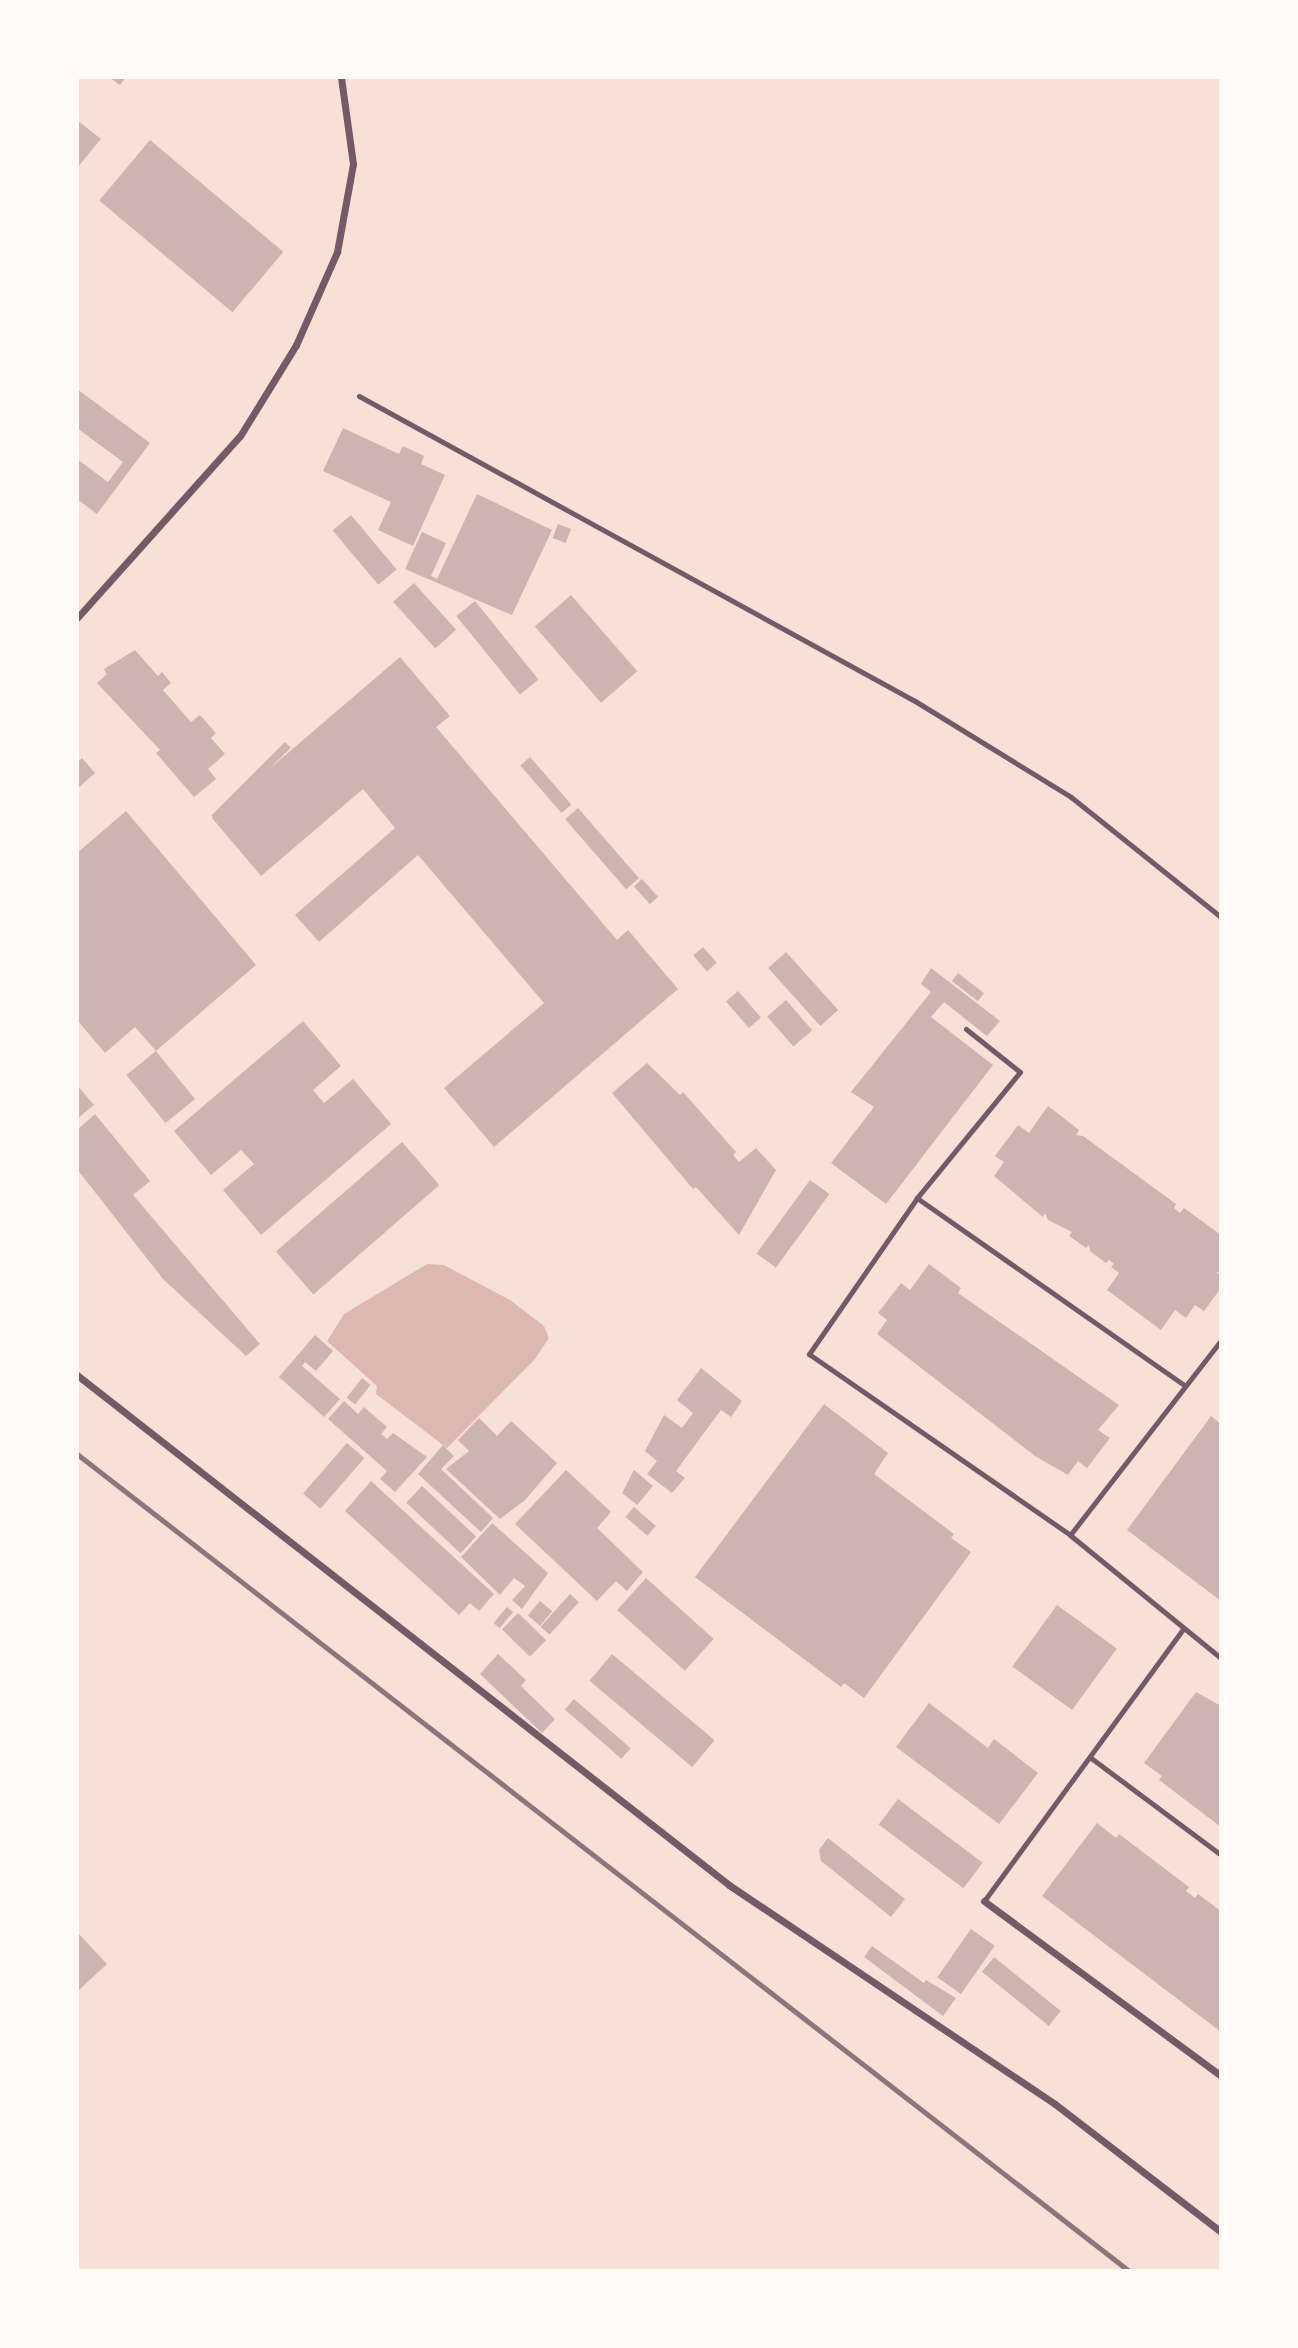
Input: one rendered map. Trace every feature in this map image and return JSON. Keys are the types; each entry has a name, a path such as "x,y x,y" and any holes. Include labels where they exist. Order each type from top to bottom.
{"street":[{"path":"77,618 240,436 296,345 337,252 353,164 341,77"},
{"path":"77,1375 729,1885 1055,2104 1221,2232"},
{"path":"984,1901 1221,2076"}],"lane":[{"path":"359,396 915,701 1071,797 1221,917"},
{"path":"966,1029 1020,1072 917,1198 809,1354 1070,1535 1221,1658"},
{"path":"917,1198 1184,1385"},
{"path":"1070,1535 1221,1340"},
{"path":"984,1901 1183,1629"},
{"path":"1091,1758 1221,1855"}],"shaded area":[{"path":"427,1264 444,1265 510,1300 544,1326 549,1338 535,1359 447,1448 376,1394 377,1386 327,1341 344,1314"}],"building":[{"path":"109,77 126,77 120,85"},
{"path":"77,120 101,139 77,168"},
{"path":"150,140 283,252 233,312 99,201"},
{"path":"77,389 150,443 97,514 77,499 77,459 108,482 123,462 77,428"},
{"path":"343,428 399,454 403,446 424,456 421,464 445,475 413,546 378,530 391,502 323,471"},
{"path":"477,494 552,530 512,615 405,569 422,532 446,543 431,576 437,579"},
{"path":"351,515 397,569 378,585 333,530"},
{"path":"558,524 571,529 566,543 553,538"},
{"path":"414,583 456,630 435,649 393,602"},
{"path":"571,595 637,671 601,703 535,626"},
{"path":"475,601 539,679 520,695 456,616"},
{"path":"135,650 158,676 162,672 171,683 163,690 191,722 200,715 216,733 211,738 225,754 208,769 216,779 194,797 156,753 160,750 97,683 107,674 104,669"},
{"path":"400,657 450,716 436,727 617,940 628,930 678,989 494,1147 444,1088 544,1003 418,855 319,942 295,915 395,828 363,789 261,876 212,818"},
{"path":"285,742 291,748 217,821 211,816"},
{"path":"530,757 571,805 562,813 520,766"},
{"path":"82,758 95,773 77,789 77,762"},
{"path":"578,808 639,878 626,889 565,819"},
{"path":"126,811 256,965 156,1051 135,1027 105,1053 77,1020 77,853"},
{"path":"642,879 658,897 650,904 634,886"},
{"path":"703,947 717,963 707,971 693,956"},
{"path":"786,952 838,1010 820,1026 768,968"},
{"path":"931,968 1000,1021 987,1036 944,1002 931,1017 993,1065 886,1204 831,1163 874,1107 851,1092 931,992 921,984"},
{"path":"958,973 984,993 978,1001 952,981"},
{"path":"738,991 761,1017 749,1028 726,1001"},
{"path":"786,1000 812,1030 793,1047 767,1016"},
{"path":"303,1021 341,1066 313,1090 324,1103 353,1079 391,1124 261,1235 223,1190 254,1164 241,1150 211,1175 174,1131"},
{"path":"156,1051 195,1099 165,1123 126,1075"},
{"path":"647,1063 680,1095 683,1092 736,1152 733,1155 739,1162 756,1148 776,1170 739,1235 696,1187 693,1189 612,1093"},
{"path":"77,1085 94,1105 78,1118 77,1117"},
{"path":"1048,1106 1079,1130 1076,1135 1083,1136 1176,1204 1174,1208 1180,1213 1184,1208 1221,1235 1221,1272 1216,1272 1221,1276 1221,1288 1204,1311 1195,1305 1186,1318 1175,1310 1161,1330 1107,1290 1119,1273 1111,1267 1114,1264 1109,1260 1106,1263 1090,1251 1089,1245 1086,1248 1069,1236 1072,1232 1048,1220 1045,1213 1043,1217 994,1176 1004,1162 995,1156 1018,1125 1029,1133"},
{"path":"95,1114 150,1181 133,1195 260,1344 246,1356 163,1279 77,1169 77,1130"},
{"path":"402,1142 439,1185 313,1295 276,1252"},
{"path":"810,1180 829,1194 776,1268 757,1254"},
{"path":"929,1264 961,1288 958,1293 1119,1405 1098,1430 1110,1438 1087,1468 1078,1461 1068,1475 1035,1456 877,1334 887,1320 878,1313 901,1283 910,1290"},
{"path":"315,1335 333,1351 316,1371 305,1362 302,1366 340,1399 324,1417 279,1377"},
{"path":"701,1368 742,1401 731,1417 721,1410 676,1471 685,1478 672,1493 647,1474 657,1461 645,1451 664,1415 682,1428 693,1413 677,1400"},
{"path":"362,1378 371,1385 355,1404 347,1398"},
{"path":"344,1401 358,1414 364,1407 387,1427 381,1434 387,1439 393,1433 427,1457 395,1492 380,1479 387,1471 328,1419"},
{"path":"824,1404 888,1453 874,1474 954,1534 951,1538 971,1552 864,1698 844,1683 841,1687 695,1577"},
{"path":"1211,1416 1221,1424 1221,1601 1127,1530"},
{"path":"479,1418 497,1436 511,1421 557,1463 525,1500 500,1519 446,1469 469,1451 458,1440"},
{"path":"347,1443 364,1458 320,1509 303,1494"},
{"path":"443,1445 454,1456 441,1469 493,1518 481,1532 418,1474"},
{"path":"566,1470 611,1512 597,1528 643,1572 627,1591 616,1581 597,1601 515,1524"},
{"path":"634,1470 653,1486 637,1505 622,1493"},
{"path":"371,1481 494,1594 479,1611 470,1603 459,1615 345,1511"},
{"path":"422,1486 476,1536 460,1553 406,1503"},
{"path":"634,1507 656,1526 647,1536 625,1517"},
{"path":"492,1523 548,1573 522,1609 512,1600 525,1586 514,1578 500,1595 461,1557"},
{"path":"646,1578 714,1639 685,1671 617,1610"},
{"path":"570,1594 579,1602 549,1635 541,1627"},
{"path":"540,1601 552,1611 540,1626 528,1616"},
{"path":"1057,1605 1117,1648 1072,1710 1012,1666"},
{"path":"507,1607 513,1612 500,1628 494,1623"},
{"path":"518,1613 546,1640 530,1657 502,1630"},
{"path":"498,1654 526,1680 521,1686 555,1719 542,1733 480,1674"},
{"path":"612,1654 715,1740 692,1767 590,1681"},
{"path":"1196,1692 1221,1706 1221,1827 1159,1780 1162,1776 1144,1763"},
{"path":"574,1699 631,1748 621,1759 565,1710"},
{"path":"929,1703 988,1748 994,1739 1038,1773 999,1824 896,1747"},
{"path":"898,1799 983,1863 963,1888 879,1825"},
{"path":"1097,1823 1116,1838 1119,1834 1189,1887 1186,1891 1195,1898 1198,1894 1221,1911 1221,2032 1042,1896"},
{"path":"828,1838 905,1899 891,1917 821,1861 819,1850"},
{"path":"971,1929 995,1946 961,1994 937,1977"},
{"path":"77,1932 107,1964 79,1990 77,1988"},
{"path":"872,1946 924,1983 926,1980 956,1998 943,2016 864,1957"},
{"path":"994,1957 1061,2011 1049,2026 982,1972"}],"railway":[{"path":"77,1454 1129,2271"}]}
